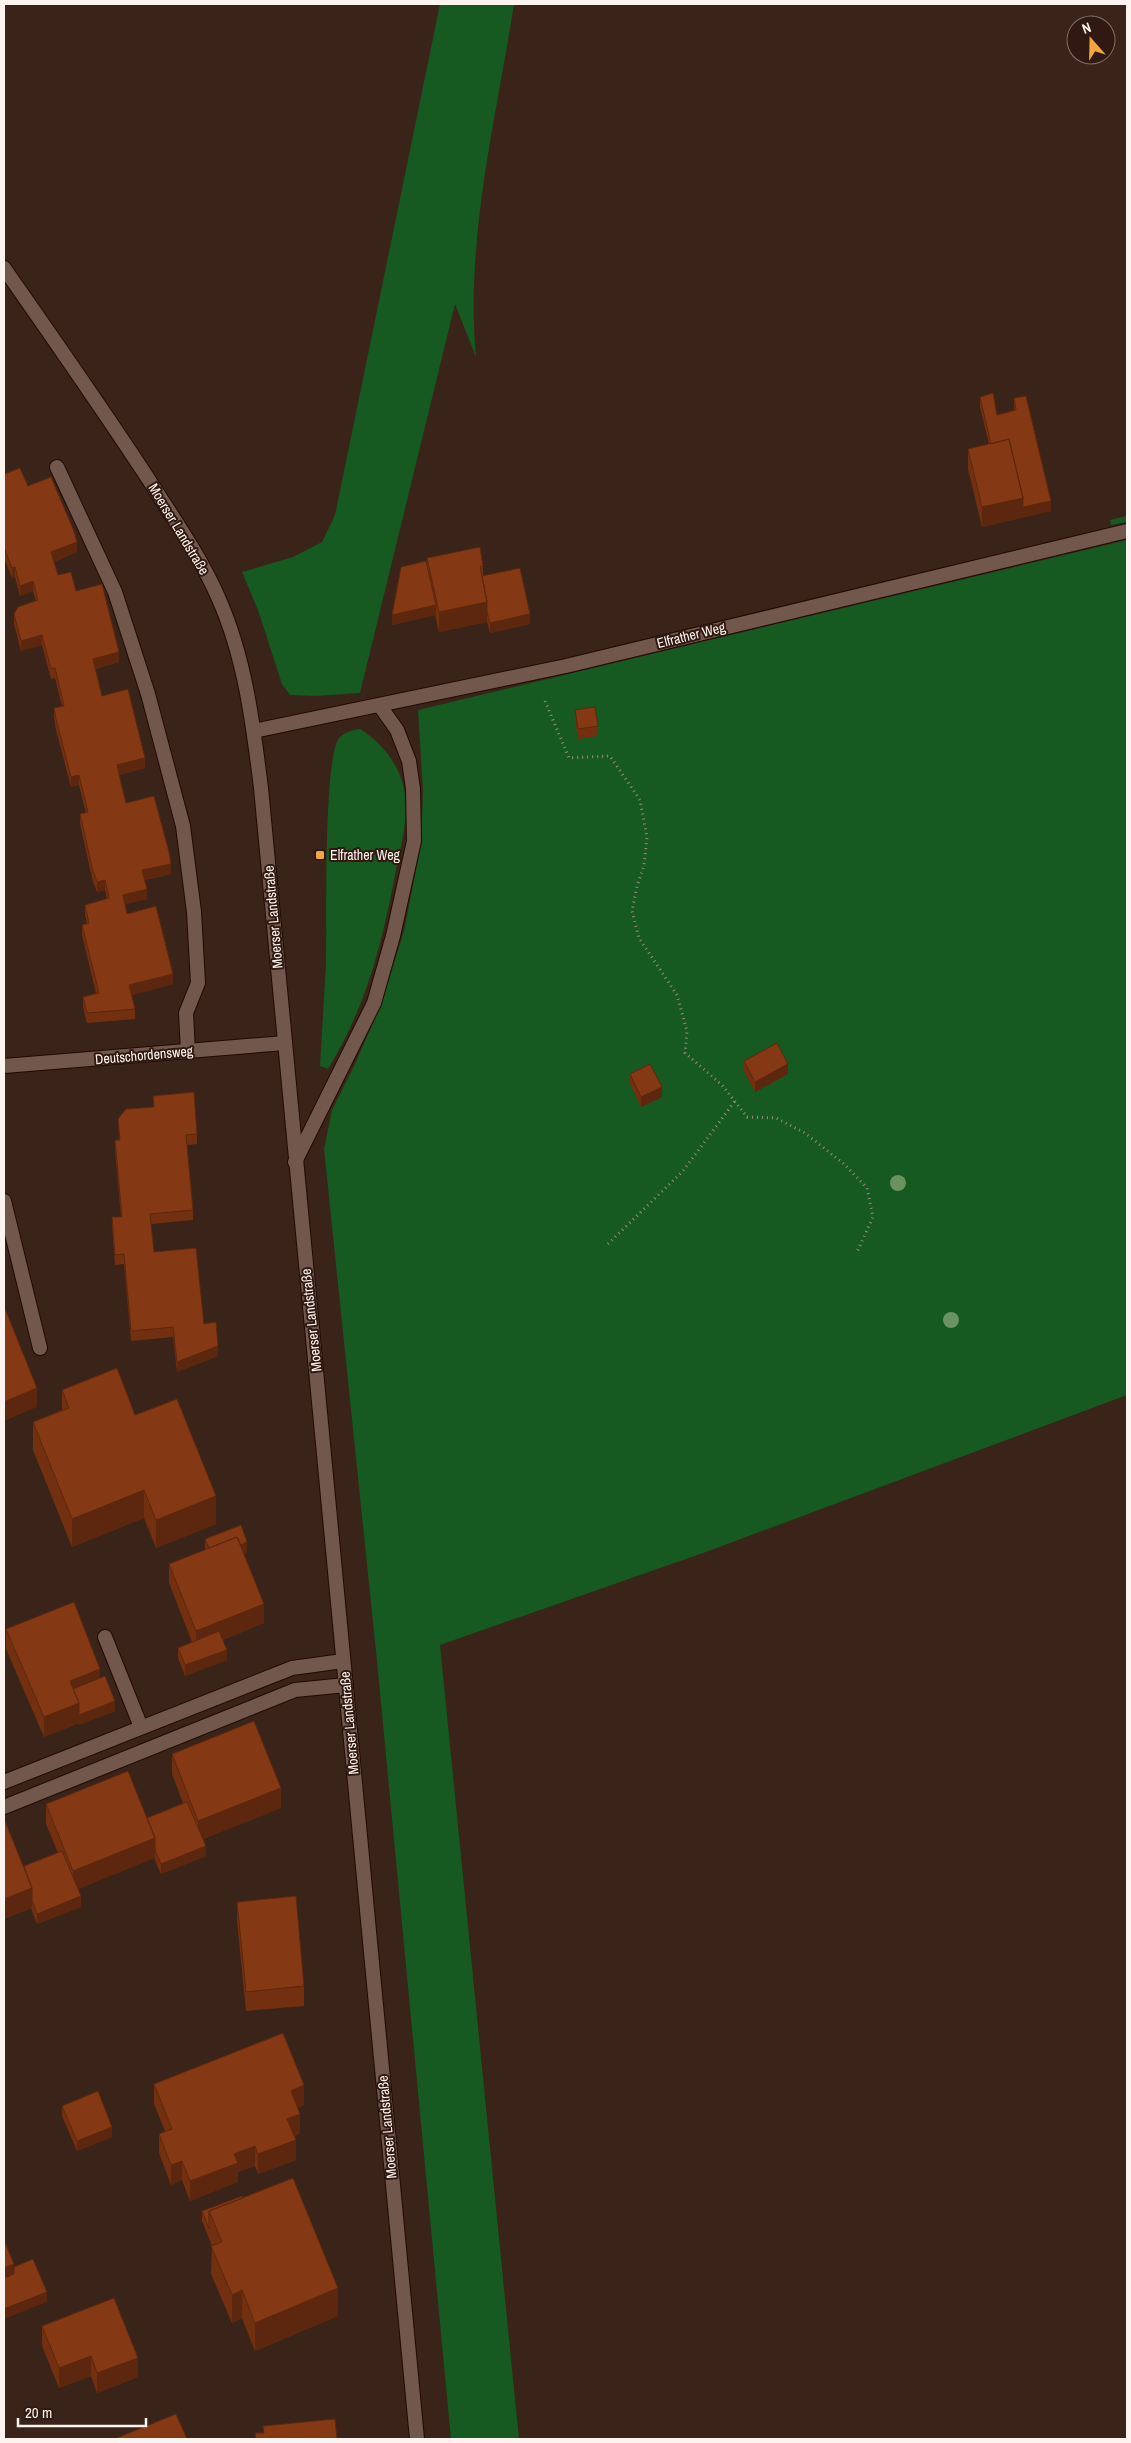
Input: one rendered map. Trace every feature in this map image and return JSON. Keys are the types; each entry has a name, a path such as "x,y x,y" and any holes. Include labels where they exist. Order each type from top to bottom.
{"main road":[{"name":"Moerser Landstraße","path":"4,268 142,468 199,560 218,597 235,642 254,731 261,788 417,2439"},
{"path":"57,467 116,592 148,694 183,826 194,912 198,983 186,1013 188,1052"},
{"name":"Elfrather Weg","path":"254,731 380,706 533,672 1127,531"},
{"path":"296,1162 374,1004 393,936 414,842 413,789 409,761 397,730 380,706"},
{"name":"Deutschordensweg","path":"4,1066 285,1043"},
{"path":"4,1201 40,1348"},
{"path":"105,1637 141,1727"},
{"path":"4,1782 292,1668 343,1661"},
{"path":"4,1807 295,1690 346,1685"}],"path":[{"path":"533,672 569,758 610,756 640,800 647,837 644,866 637,886 632,911 639,938 677,995 687,1031 685,1053 722,1085 747,1117 776,1118 806,1133 844,1164 867,1188 874,1217 858,1252"},
{"path":"608,1244 683,1171 735,1101"}],"green space":[{"path":"440,4 514,4 491,135 478,224 474,312 476,357 455,304 360,693 315,696 290,695 282,684 258,610 242,572 293,557 322,542 335,515"},
{"path":"1127,516 1127,522 1111,525 1110,520"},
{"path":"1127,540 1127,1395 706,1552 440,1645 519,2439 451,2439 377,1661 324,1149 332,1110 381,1005 404,931 421,844 423,791 418,710"},
{"path":"360,729 385,751 402,780 406,803 405,820 379,949 353,1021 328,1069 320,1066 326,963 327,845 330,777 334,752 339,738 346,733"}],"building":[{"path":"993,393 997,415 1016,410 1014,398 1026,396 1051,501 1023,507 1023,498 1009,439 991,444 980,397"},
{"path":"1009,439 1023,498 982,507 968,449"},
{"path":"20,468 28,486 51,477 74,531 77,542 51,552 58,575 71,572 76,591 102,584 119,652 93,659 102,696 128,689 145,758 117,765 126,803 154,796 169,852 171,864 142,870 147,889 123,895 127,914 156,906 173,974 129,985 135,1009 87,1013 83,997 99,993 82,925 89,923 85,905 109,898 105,880 97,882 93,871 80,814 88,812 79,775 71,777 56,719 54,708 64,706 55,668 51,669 42,635 21,641 14,614 18,607 38,600 33,581 20,586 15,567 12,568 4,548 4,474"},
{"path":"480,547 483,566 480,567 487,602 439,612 427,558"},
{"path":"426,561 436,605 392,615 401,567"},
{"path":"520,568 530,614 490,623 482,576"},
{"path":"595,707 598,726 578,729 575,710"},
{"path":"777,1043 788,1064 755,1082 744,1061"},
{"path":"650,1064 662,1087 641,1097 630,1074"},
{"path":"194,1092 197,1134 186,1135 193,1210 150,1214 154,1252 196,1248 204,1324 216,1322 218,1346 177,1362 173,1327 131,1331 124,1254 115,1255 112,1217 122,1217 115,1140 120,1140 118,1119 126,1109 154,1107 153,1096"},
{"path":"4,1306 37,1388 4,1402"},
{"path":"117,1368 135,1415 177,1399 216,1496 156,1520 144,1490 72,1519 33,1422 69,1408 62,1390"},
{"path":"241,1525 247,1542 241,1545 237,1537 209,1548 205,1539"},
{"path":"237,1537 264,1604 196,1631 169,1564"},
{"path":"74,1602 100,1669 70,1681 79,1703 44,1717 6,1629"},
{"path":"219,1631 227,1650 185,1665 178,1648"},
{"path":"105,1676 115,1701 79,1715 79,1703 73,1689"},
{"path":"254,1721 281,1788 198,1821 172,1754"},
{"path":"128,1771 155,1838 73,1871 46,1804"},
{"path":"187,1802 206,1846 161,1864 155,1850 155,1838 147,1818"},
{"path":"4,1821 32,1888 4,1899"},
{"path":"62,1851 81,1896 37,1914 32,1900 32,1888 24,1866"},
{"path":"296,1896 304,1986 246,1992 237,1902"},
{"path":"283,2033 304,2085 291,2091 300,2114 287,2119 296,2140 258,2154 255,2146 234,2154 238,2163 190,2181 182,2161 171,2165 159,2134 172,2129 154,2084"},
{"path":"98,2091 112,2127 77,2141 62,2106"},
{"path":"293,2178 338,2288 255,2323 242,2290 232,2295 211,2246 222,2242 209,2211"},
{"path":"242,2196 243,2198 209,2211 209,2229 202,2211"},
{"path":"4,2240 14,2264 4,2268"},
{"path":"33,2259 47,2292 4,2309 4,2278 14,2274 14,2267"},
{"path":"114,2298 138,2358 97,2373 91,2356 59,2368 42,2326"},
{"path":"176,2414 187,2439 114,2439"},
{"path":"335,2419 337,2439 256,2439 255,2433 264,2433 263,2426"}],"place":[{"name":"Elfrather Weg","path":"320,855"}]}
